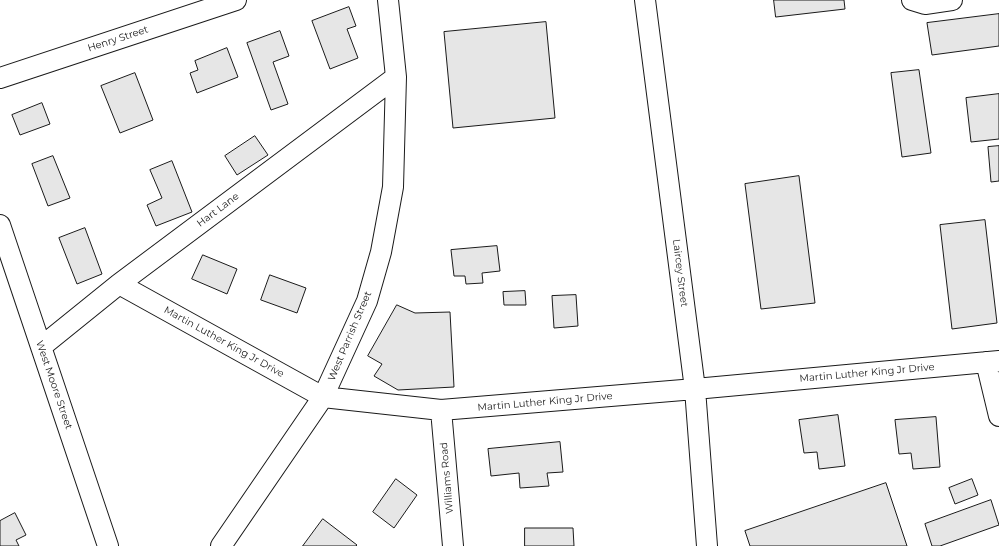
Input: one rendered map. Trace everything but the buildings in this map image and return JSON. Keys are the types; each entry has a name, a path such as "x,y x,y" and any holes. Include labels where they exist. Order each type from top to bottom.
{"street":[{"name":"Henry Street","path":"0,78 236,0"},
{"name":"West Parrish Street","path":"221,546 323,397 367,301 381,252 393,187 396,77 388,0"},
{"name":"Laircey Street","path":"645,0 695,389 707,546"},
{"path":"912,0 925,4 952,0"},
{"name":"Hart Lane","path":"41,347 119,284 396,77"},
{"name":"West Moore Street","path":"0,224 108,546"},
{"name":"Martin Luther King Jr Drive","path":"119,284 323,397 442,410 992,362"},
{"path":"992,362 999,416"},
{"name":"Williams Road","path":"442,410 453,546"}]}
